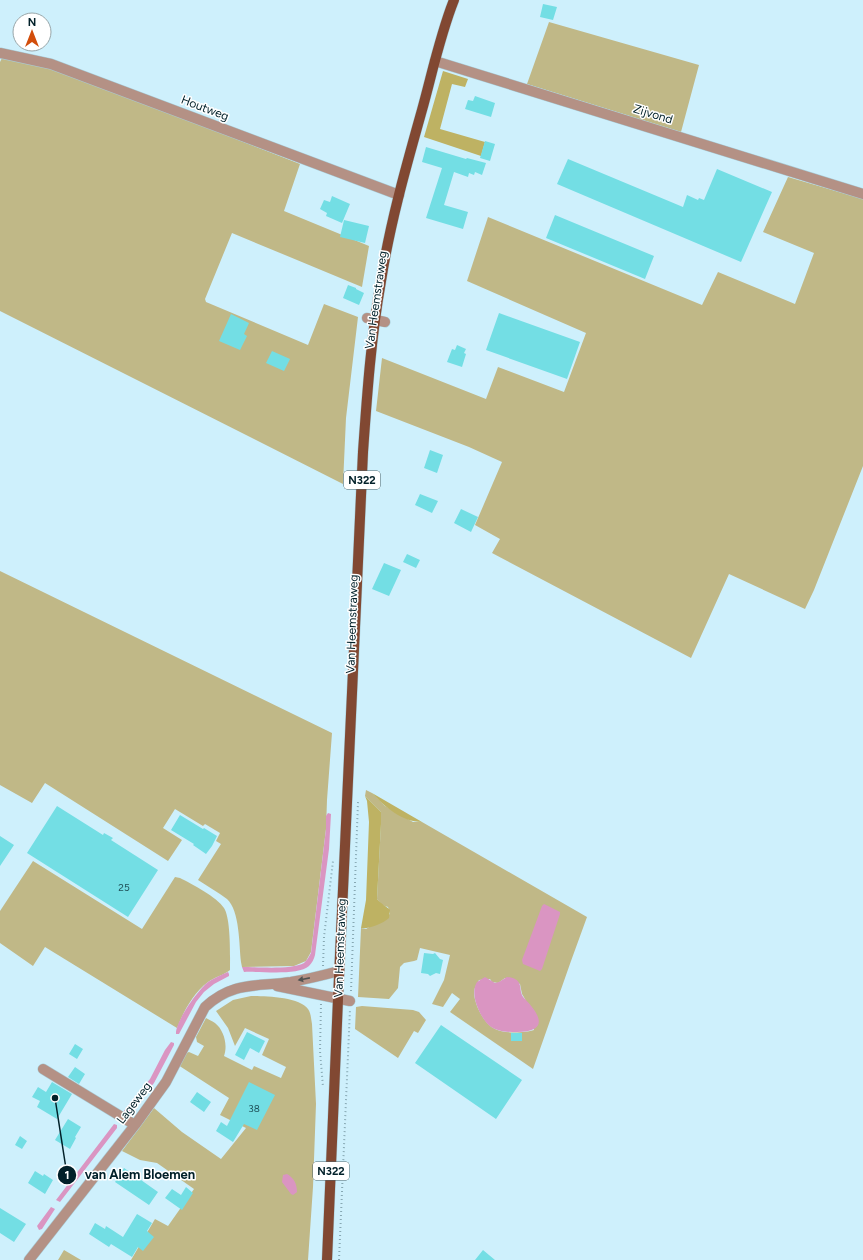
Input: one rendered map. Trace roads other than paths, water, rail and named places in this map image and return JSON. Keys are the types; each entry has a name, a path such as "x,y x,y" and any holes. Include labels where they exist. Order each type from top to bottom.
{"main road":[{"name":"Van Heemstraweg","path":"327,1260 363,452 367,395 381,279 399,195 435,61 454,0"}],"street":[{"name":"Houtweg","path":"0,53 51,64 399,195"},
{"name":"Zijvond","path":"435,61 863,194"},
{"name":"Lageweg","path":"29,1260 135,1125 166,1082 205,1007 226,992 243,986 290,982 339,971"},
{"name":"Lageweg","path":"267,984 350,1001"},
{"path":"43,1069 135,1125"}],"place":[{"name":"van Alem Bloemen","path":"55,1098"}]}
